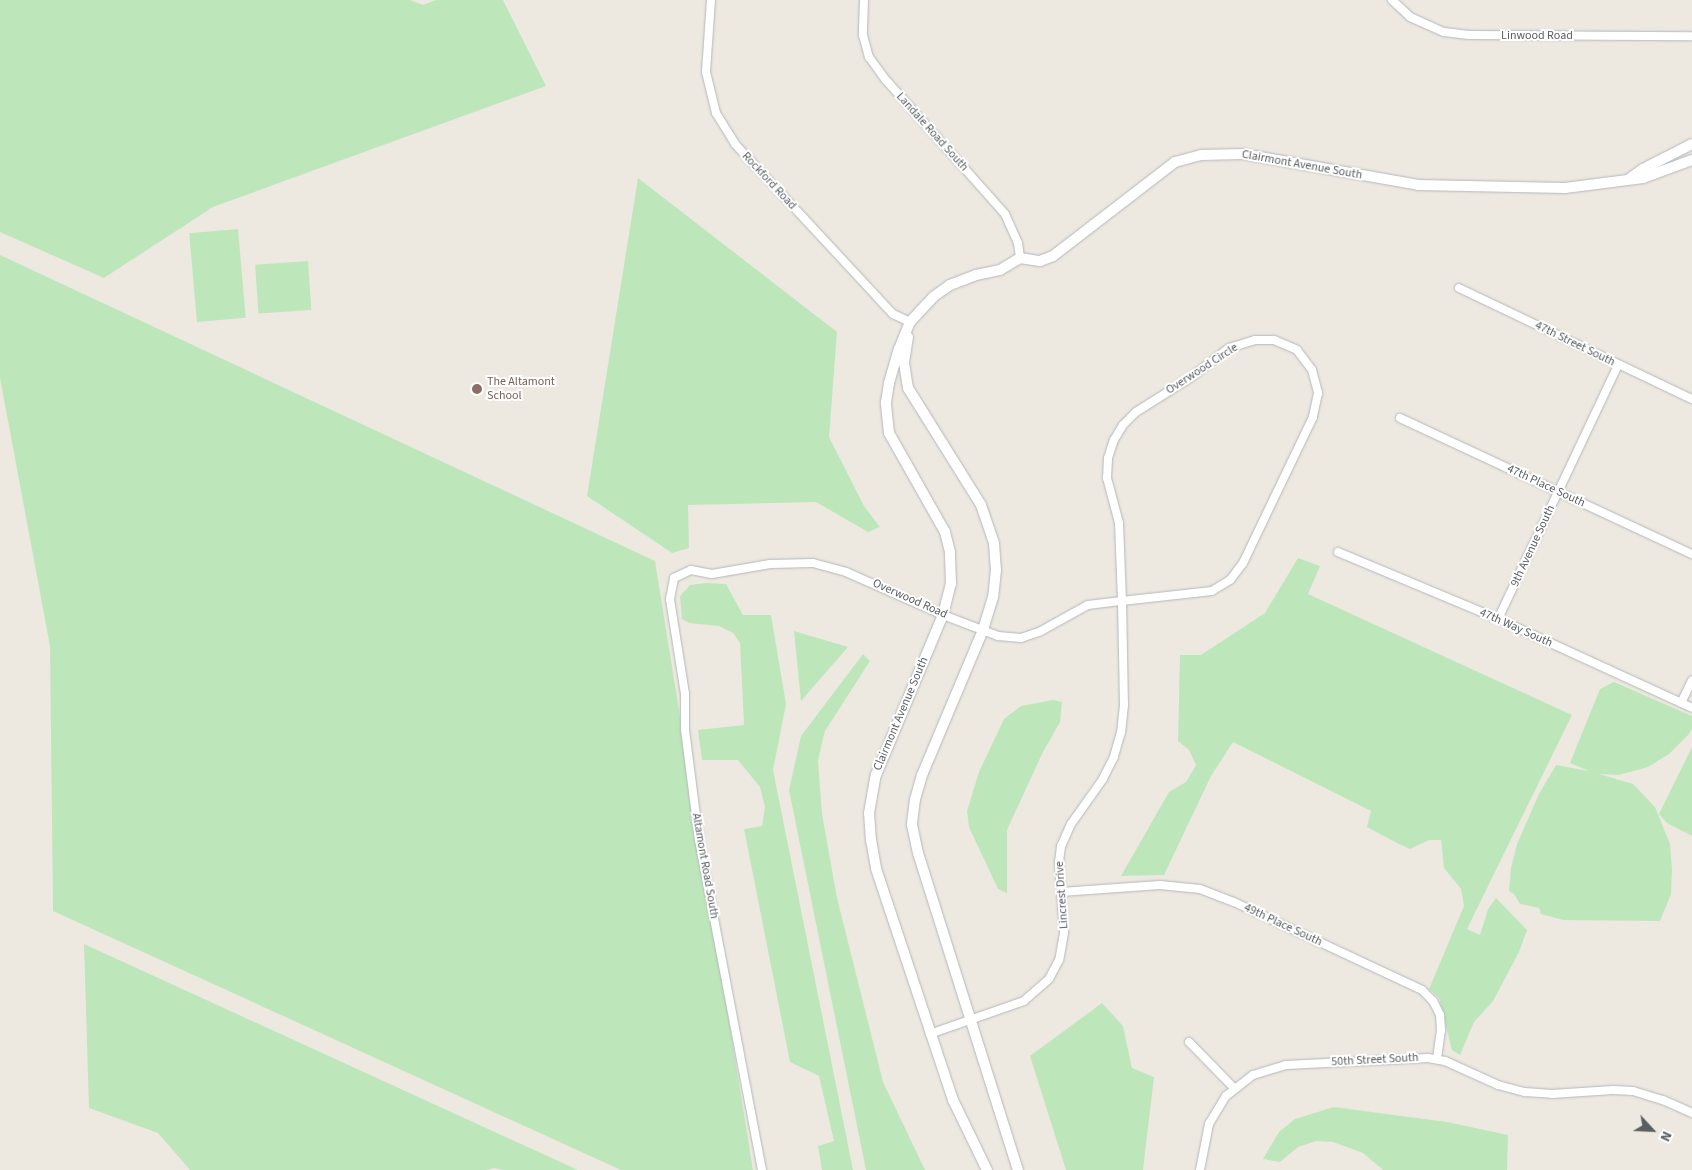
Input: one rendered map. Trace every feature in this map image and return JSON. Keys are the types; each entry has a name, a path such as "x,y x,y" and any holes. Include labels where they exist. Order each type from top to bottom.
{"street":[{"name":"Rockford Road","path":"711,0 706,72 716,113 735,144 893,314 910,322"},
{"name":"Landale Road South","path":"864,0 863,35 869,57 886,80 1005,214 1018,243 1020,258"},
{"name":"Linwood Road","path":"1392,0 1410,17 1444,32 1469,36 1692,36"},
{"name":"Clairmont Avenue South","path":"1628,180 1643,169 1692,144"},
{"name":"Clairmont Avenue South","path":"987,1170 953,1100 876,868 871,841 869,814 873,788 880,763 943,615 949,595 952,574 945,532 889,433 886,402 899,349 910,322 933,297 950,285 976,275 1000,270 1020,258 1040,261 1053,256 1175,162 1201,155 1243,154 1418,185 1565,188 1643,178 1692,160"},
{"name":"47th Street South","path":"1459,288 1692,399"},
{"path":"910,322 904,363 908,388 981,505 991,530 996,557 995,584 983,630 922,775 915,799 912,826 918,853 1018,1170"},
{"name":"Overwood Circle","path":"1255,340 1274,340 1296,350 1308,362 1315,377 1318,393 1316,409 1239,569 1230,580 1212,591 1122,600 1120,530 1107,478 1110,449 1118,432 1136,412 1237,345 1255,340"},
{"name":"9th Avenue South","path":"1498,619 1618,365"},
{"name":"47th Place South","path":"1400,418 1692,554"},
{"name":"47th Way South","path":"1338,552 1498,619 1692,708"},
{"name":"Overwood Road","path":"690,570 712,574 770,564 813,563 846,572 943,615 998,636 1021,638 1041,631 1088,605 1122,600"},
{"name":"Altamont Road South","path":"690,570 674,578 670,599 685,694 686,729 699,839 762,1170"},
{"name":"Lincrest Drive","path":"930,1034 1024,1002 1049,979 1059,960 1064,942 1058,862 1063,838 1103,779 1114,757 1121,732 1124,705 1122,600"},
{"path":"1681,703 1692,680"},
{"name":"49th Place South","path":"1061,892 1160,885 1200,889 1234,902 1422,990 1433,1001 1440,1015 1441,1030 1437,1059"},
{"path":"1189,1042 1234,1088"},
{"name":"50th Street South","path":"1200,1170 1209,1124 1220,1104 1234,1088 1263,1070 1286,1065 1419,1057 1437,1059 1498,1085 1518,1090 1552,1094 1613,1090 1633,1091 1664,1100 1692,1113"}],"green space":[{"path":"0,0 410,0 423,5 436,0 503,0 546,86 213,207 104,278 0,232"},
{"path":"638,178 837,332 829,437 864,506 880,527 868,532 816,502 688,505 689,548 672,553 587,496"},
{"path":"238,229 246,318 197,322 189,233"},
{"path":"0,255 655,561 753,1170 621,1170 53,911 50,646 0,378"},
{"path":"308,261 311,310 259,314 255,265"},
{"path":"1298,558 1320,566 1308,594 1572,715 1467,929 1480,935 1488,909 1496,898 1527,930 1519,952 1493,1001 1474,1022 1460,1055 1452,1050 1439,998 1429,989 1464,906 1461,889 1444,868 1441,840 1429,840 1410,849 1397,843 1367,827 1371,811 1233,742 1211,776 1164,875 1121,876 1169,792 1186,782 1196,765 1189,750 1178,741 1180,655 1201,655 1265,613"},
{"path":"706,583 726,584 743,615 771,615 786,704 773,770 853,1170 822,1170 818,1146 834,1141 819,1076 790,1062 744,829 762,826 765,807 760,787 738,760 702,760 698,730 744,725 740,643 733,633 719,626 689,623 682,619 680,596 690,585"},
{"path":"794,631 848,647 801,701"},
{"path":"863,654 870,661 825,731 818,760 822,814 837,898 883,1082 925,1170 866,1170 789,790 801,736"},
{"path":"1614,682 1692,716 1692,728 1689,734 1669,754 1648,767 1619,775 1599,774 1633,784 1655,807 1670,844 1671,894 1660,921 1563,920 1541,914 1539,908 1520,904 1514,894 1509,891 1511,868 1517,844 1539,794 1556,765 1589,771 1570,763 1600,689"},
{"path":"1053,700 1062,702 1060,722 1042,754 1007,830 1007,893 998,889 969,827 967,811 979,772 1004,719 1021,706"},
{"path":"1692,747 1692,836 1667,823 1659,814"},
{"path":"84,944 578,1170 503,1170 495,1168 485,1170 190,1170 158,1133 89,1108"},
{"path":"1102,1003 1123,1026 1132,1068 1154,1077 1143,1170 1066,1170 1030,1056"},
{"path":"1334,1107 1447,1122 1508,1135 1507,1170 1383,1170 1363,1153 1333,1142 1316,1141 1298,1147 1280,1162 1263,1159 1279,1132 1295,1119"}],"place":[{"name":"The Altamont School","path":"477,389"}]}
